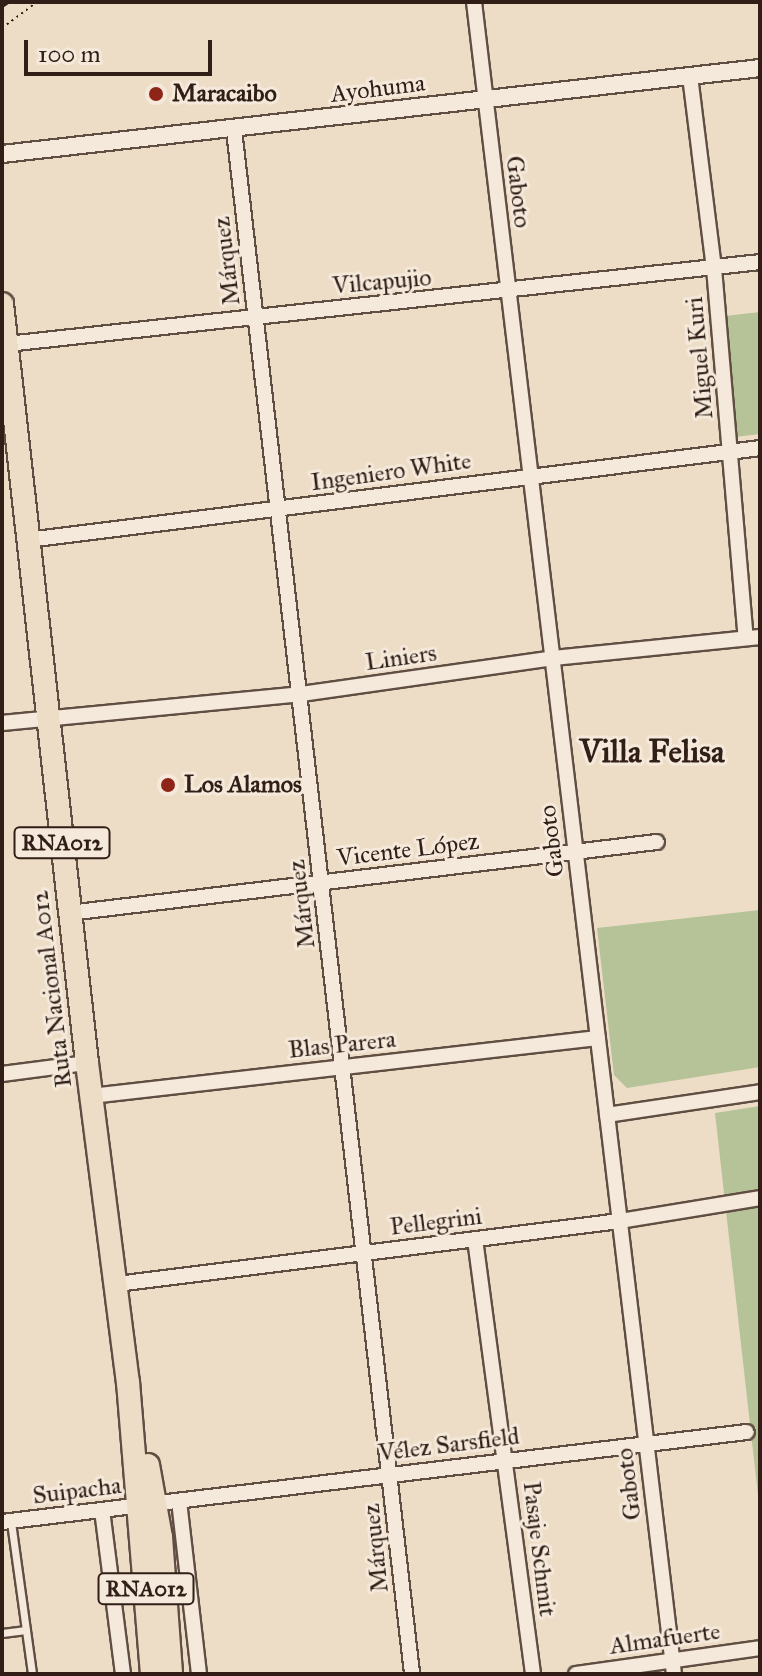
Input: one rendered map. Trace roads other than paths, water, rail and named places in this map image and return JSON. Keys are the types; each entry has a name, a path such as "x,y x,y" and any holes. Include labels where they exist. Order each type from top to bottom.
{"main road":[{"name":"Ruta Nacional A012","path":"2,304 91,1096 128,1382 159,1503 174,1674"},
{"name":"Ruta Nacional A012","path":"152,1674 159,1503"}],"street":[{"name":"Gaboto","path":"474,2 673,1667"},
{"name":"Ayohuma","path":"2,154 760,68"},
{"name":"Miguel Kuri","path":"690,76 714,268 730,452 753,638"},
{"name":"Márquez","path":"234,130 412,1674"},
{"name":"Vilcapujio","path":"7,344 509,292 760,262"},
{"name":"Ingeniero White","path":"28,540 760,448"},
{"name":"Liniers","path":"2,723 301,694 553,658 753,638"},
{"name":"Vicente López","path":"69,913 657,842"},
{"name":"Blas Parera","path":"91,1096 598,1038"},
{"path":"2,1074 87,1063"},
{"path":"607,1115 760,1092"},
{"name":"Pellegrini","path":"117,1284 620,1221 760,1198"},
{"name":"Pasaje Schmit","path":"475,1239 533,1674"},
{"name":"Vélez Sarsfield","path":"159,1503 747,1432"},
{"path":"159,1503 199,1674"},
{"name":"Suipacha","path":"6,1522 159,1503"},
{"path":"102,1510 123,1674"},
{"name":"Almafuerte","path":"576,1674 673,1667 760,1648"}],"lane":[{"path":"6,1522 32,1674"},
{"path":"2,1633 26,1630"}],"railway":[{"path":"2,6 8,2"}],"place":[{"name":"Maracaibo","path":"156,94"},
{"name":"Los Alamos","path":"168,785"}],"district":[{"name":"Villa Felisa","path":"652,752"}]}
